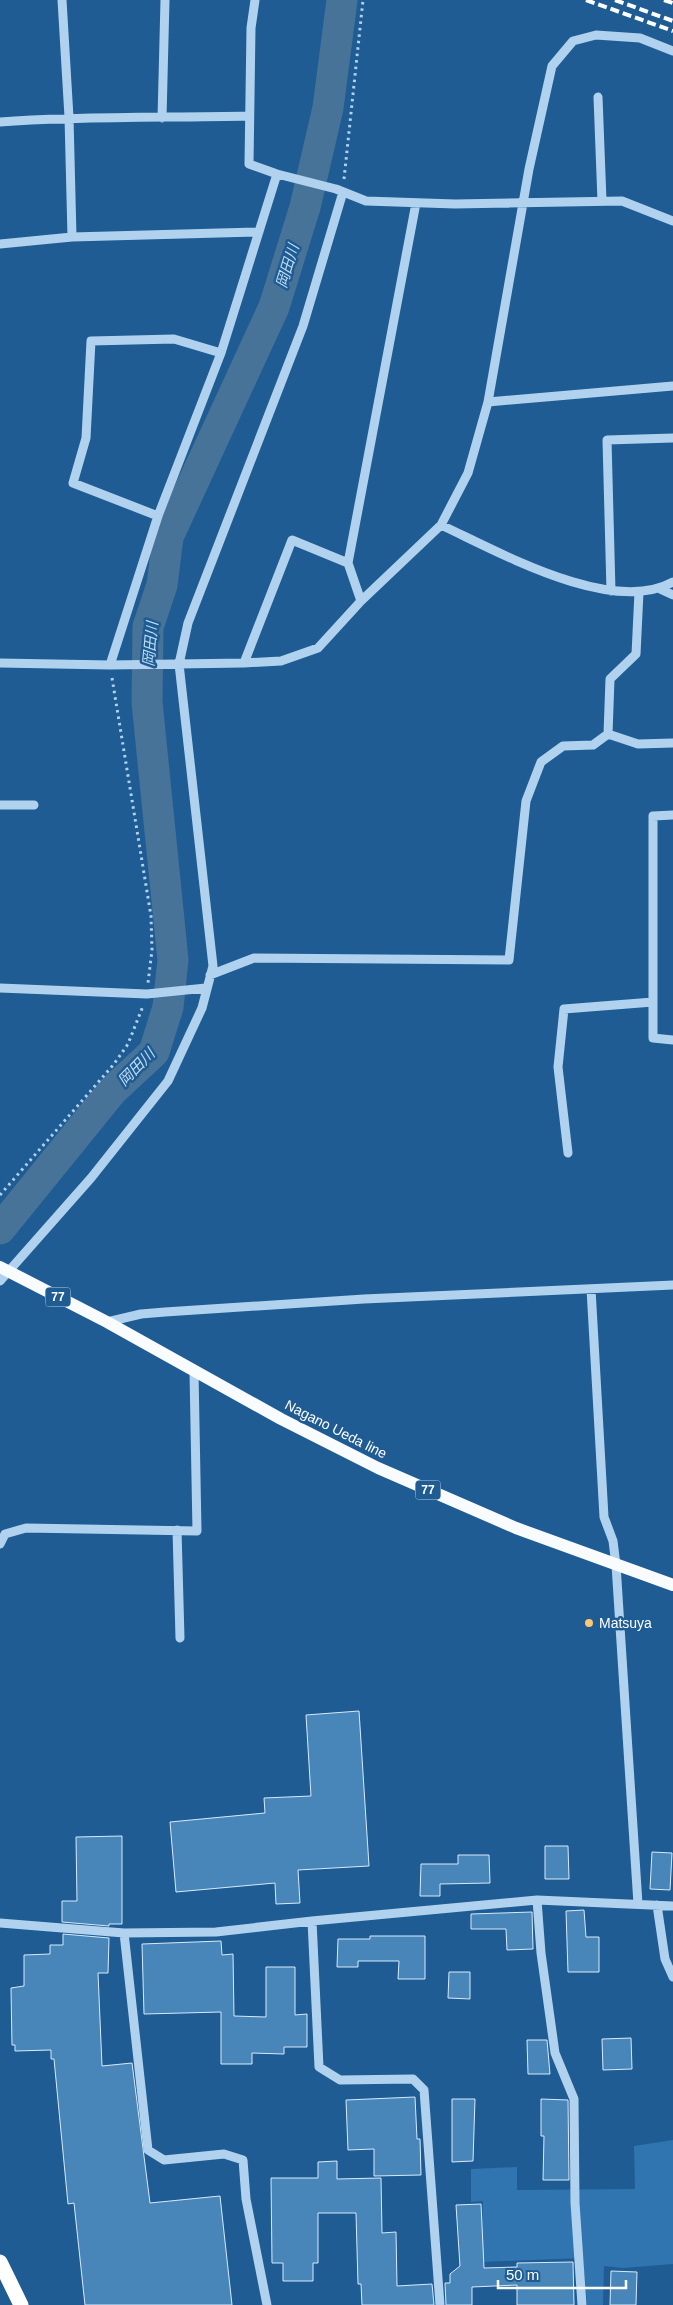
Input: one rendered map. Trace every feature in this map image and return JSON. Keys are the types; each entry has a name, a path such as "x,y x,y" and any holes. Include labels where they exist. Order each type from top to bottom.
{"highway":[{"path":"0,2262 21,2305"}],"main road":[{"name":"Nagano Ueda line","path":"3,1274 106,1322 194,1372 378,1468 516,1528 673,1585"}],"street":[{"path":"62,0 70,117 72,237"},
{"path":"162,118 165,0"},
{"path":"255,0 251,28 249,164 280,175 340,190 366,200 416,203 622,201 673,221"},
{"path":"0,663 126,665 244,663 281,661 318,648 361,600 441,525 468,473 488,402 523,202 552,66 573,42 596,35 640,38 673,51"},
{"path":"598,97 602,201"},
{"path":"0,122 70,117 162,118 249,116"},
{"path":"110,665 158,516 221,353 259,232 280,175"},
{"path":"3,1274 91,1178 168,1081 202,1008 206,988 214,966 175,664 188,623 303,326 340,190"},
{"path":"361,600 348,562 416,203"},
{"path":"0,244 72,237 259,232"},
{"path":"158,516 73,483 86,438 91,341 174,340 221,353"},
{"path":"488,402 673,386"},
{"path":"611,591 607,440 673,438"},
{"path":"441,525 528,565 575,582 611,591 638,592 660,589 673,582"},
{"path":"244,663 292,540 348,562"},
{"path":"660,589 673,595"},
{"path":"608,734 610,679 636,654 638,592"},
{"path":"210,975 254,958 509,960 526,801 541,762 563,746 593,745 608,734"},
{"path":"608,734 638,744 673,743"},
{"path":"0,805 34,805"},
{"path":"673,815 653,816 653,1038 673,1040"},
{"path":"0,988 147,994 206,988"},
{"path":"568,1153 558,1067 564,1009 653,1002"},
{"path":"106,1322 141,1314 165,1312 673,1285"},
{"path":"591,1288 604,1517 613,1542 616,1565 638,1904"},
{"path":"0,1544 5,1534 26,1528 197,1530 194,1372"},
{"path":"177,1530 180,1638"},
{"path":"537,1900 541,1953 556,2053 574,2099 575,2203 582,2305"},
{"path":"0,1923 124,1933 216,1932 312,1920 537,1900 673,1906"},
{"path":"657,1905 665,1959 673,1977"},
{"path":"312,1920 319,2067 340,2080 413,2080 424,2090 440,2305"},
{"path":"124,1933 148,2150 164,2160 224,2154 243,2160 246,2199 267,2305"}],"path":[{"path":"340,190 363,0"},
{"path":"0,1195 114,1064 128,1044 140,1018 147,994 152,950 151,916 110,665"}],"shaded area":[{"path":"673,2140 673,2264 623,2268 604,2266 603,2305 587,2305 583,2258 481,2262 483,2201 471,2202 471,2169 517,2167 517,2190 635,2189 634,2146"}],"building":[{"path":"359,1711 369,1866 298,1870 300,1903 276,1904 275,1883 176,1892 170,1822 265,1813 264,1798 311,1796 306,1715"},
{"path":"122,1836 122,1924 109,1924 109,1926 62,1922 62,1901 77,1901 76,1837"},
{"path":"545,1846 568,1846 569,1879 545,1879"},
{"path":"652,1852 672,1853 670,1890 650,1889"},
{"path":"458,1855 489,1855 490,1883 440,1884 440,1896 420,1896 421,1864 458,1864"},
{"path":"584,1910 586,1937 599,1937 599,1972 568,1972 566,1911"},
{"path":"532,1912 533,1949 507,1950 506,1929 471,1929 471,1914"},
{"path":"63,1934 109,1938 108,1973 98,1973 102,2066 132,2063 150,2203 220,2196 232,2305 85,2305 74,2203 68,2204 54,2059 51,2059 51,2050 15,2051 15,2045 12,2045 11,1988 24,1986 24,1955 50,1954 50,1945 63,1945"},
{"path":"370,1936 425,1936 425,1979 398,1979 399,1961 358,1961 358,1967 337,1967 338,1939 370,1939"},
{"path":"221,1941 222,1955 233,1954 234,2016 266,2017 266,1967 295,1967 295,2015 307,2014 307,2047 284,2047 284,2054 252,2053 252,2064 221,2064 221,2012 144,2014 142,1944"},
{"path":"449,1972 470,1972 470,1999 448,1998"},
{"path":"631,2038 632,2069 603,2070 602,2039"},
{"path":"527,2040 547,2040 550,2074 528,2074"},
{"path":"415,2097 417,2139 420,2139 421,2175 374,2176 374,2149 348,2150 346,2100"},
{"path":"452,2099 475,2099 473,2161 452,2162"},
{"path":"541,2099 568,2100 569,2180 543,2180 544,2136 541,2136"},
{"path":"337,2161 337,2179 381,2178 382,2233 396,2232 397,2286 432,2284 434,2305 362,2305 361,2284 358,2284 356,2213 318,2213 318,2263 313,2263 313,2281 283,2281 283,2263 272,2263 271,2178 318,2178 318,2162"},
{"path":"481,2204 484,2268 517,2267 517,2263 573,2262 574,2305 517,2305 517,2285 472,2287 472,2305 446,2305 445,2283 450,2283 450,2274 460,2266 456,2205"},
{"path":"611,2271 637,2272 636,2305 610,2305"}],"waterway":[{"name":"岡田川","path":"0,1229 112,1091 154,1052 168,1007 173,960 147,702 148,627 162,585 168,537 274,307 305,207 328,108 342,0"}],"railway":[{"path":"586,0 673,31"},
{"path":"615,0 673,21"},
{"path":"664,0 673,3"}],"place":[{"name":"Matsuya","path":"589,1623"}]}
